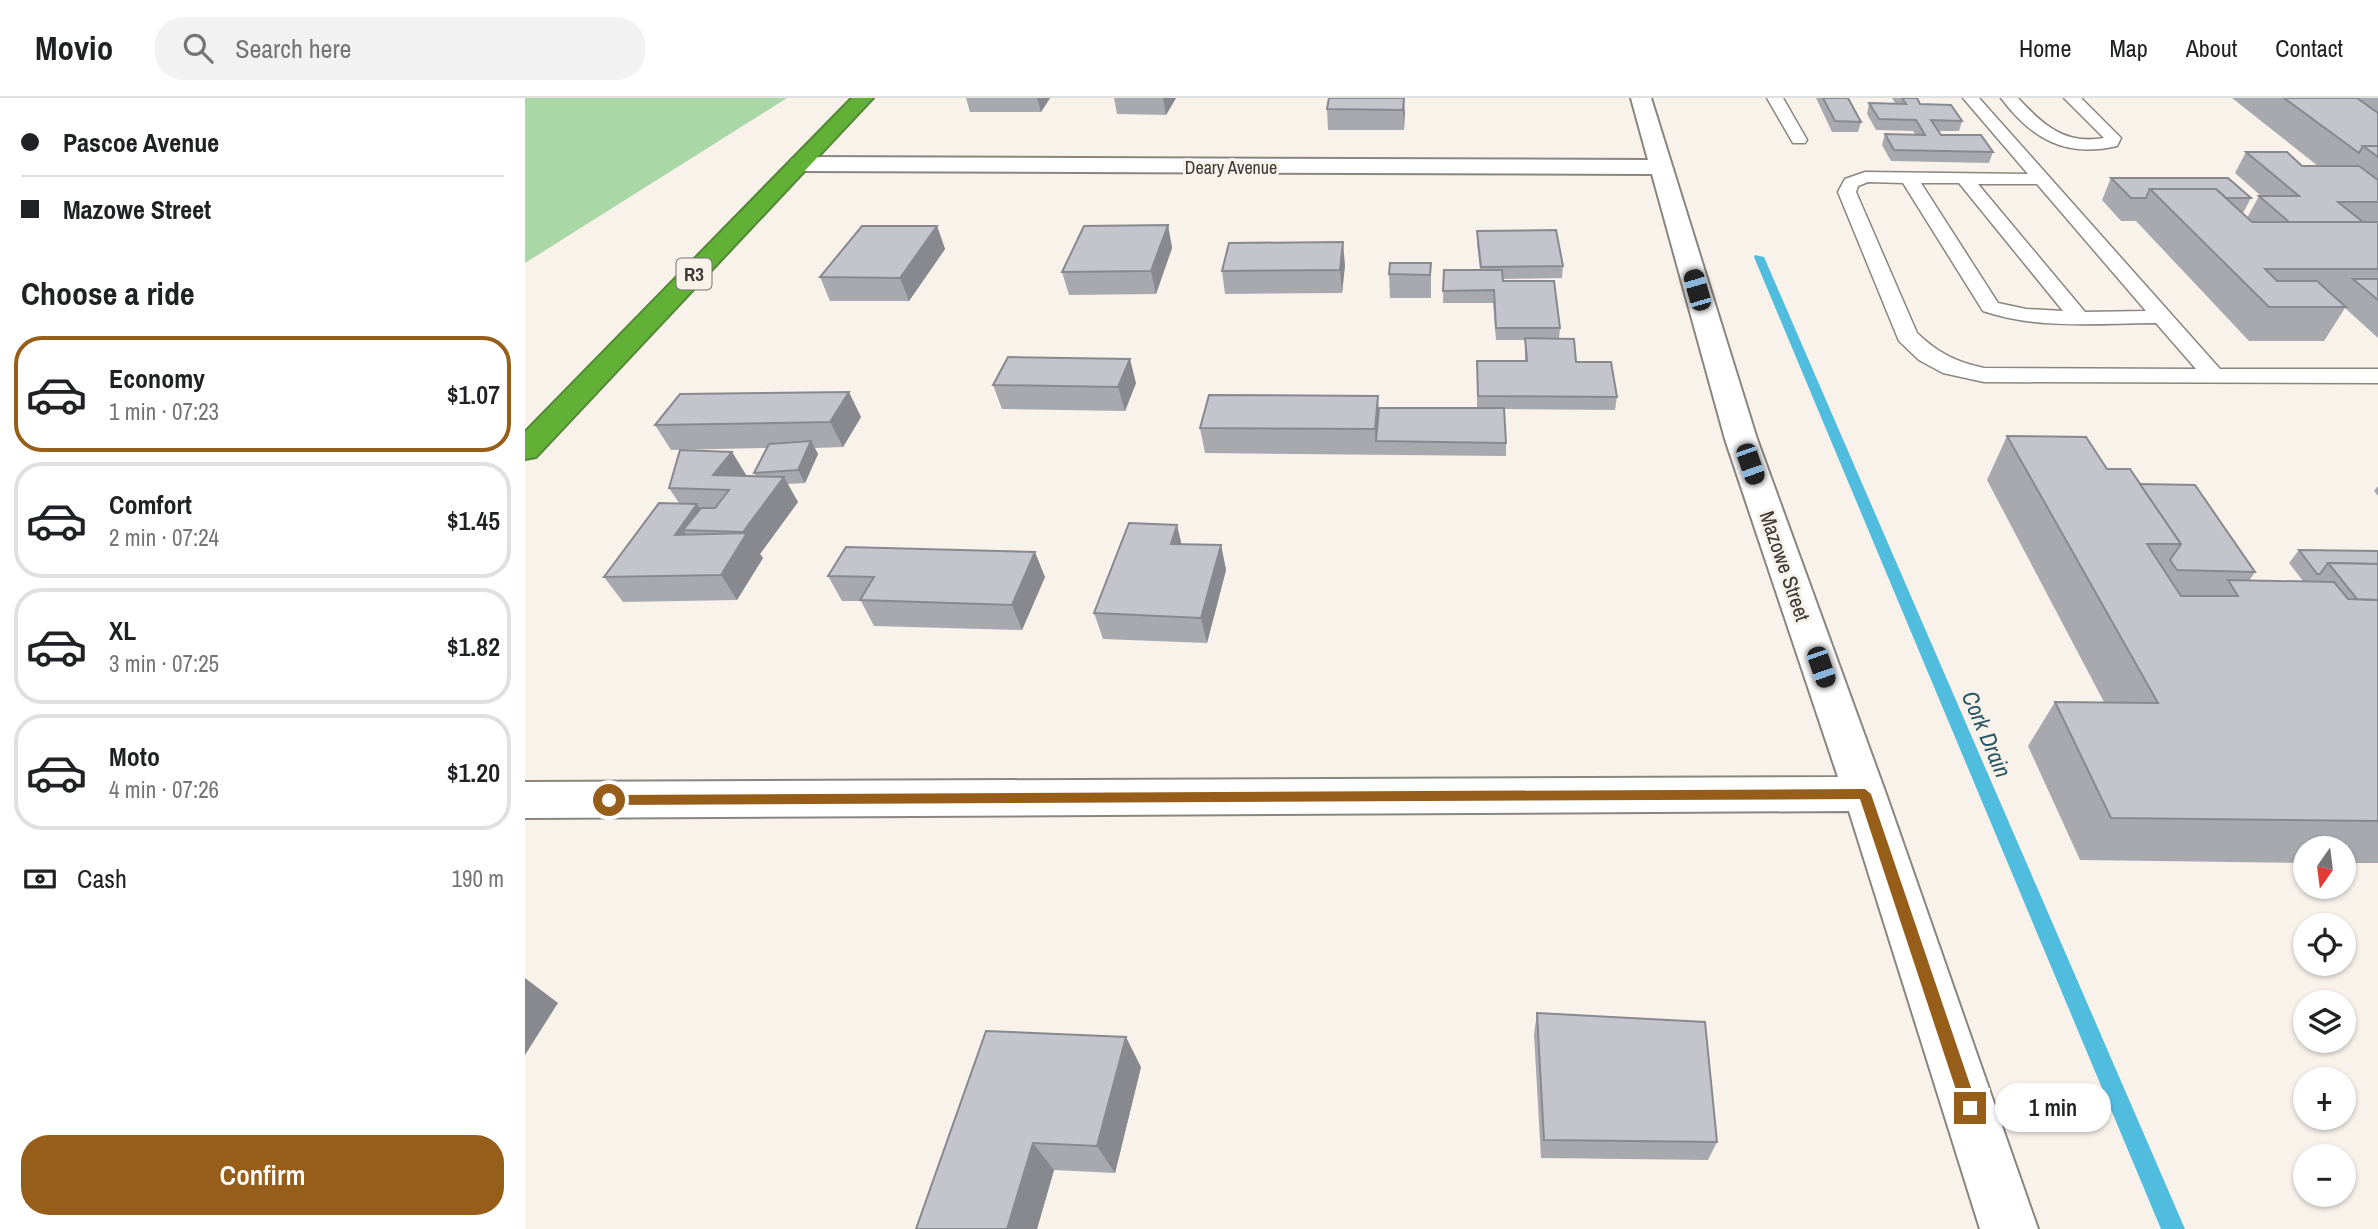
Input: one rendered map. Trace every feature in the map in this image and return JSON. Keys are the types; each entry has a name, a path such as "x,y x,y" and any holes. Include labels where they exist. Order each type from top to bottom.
{"highway":[{"name":"R3","path":"525,450 863,98"}],"street":[{"name":"Mazowe Street","path":"1641,98 1741,439 1865,794 2009,1229"},
{"name":"Deary Avenue","path":"800,164 1661,167"},
{"path":"525,800 1865,794"}],"lane":[{"path":"1775,98 1799,140"},
{"path":"1971,98 2213,375"},
{"path":"2009,98 2042,133 2075,145 2111,142 2113,138 2072,98"},
{"path":"2024,160 2067,155 2075,145"},
{"path":"2043,179 1865,177 1851,183 1847,192 1907,336 1927,355 1951,368 1984,374 2378,376"},
{"path":"1909,178 1990,307 2012,315 2161,317"},
{"path":"1965,179 2078,316"}],"green space":[{"path":"525,98 787,98 525,263"}],"building":[{"path":"1329,98 1404,98 1403,110 1327,109"},
{"path":"1823,98 1848,98 1861,122 1835,121"},
{"path":"1902,98 1917,98 1920,104 1951,105 1962,121 1931,120 1941,135 1981,135 1993,152 1894,150 1885,134 1925,135 1916,120 1879,119 1869,103 1906,104"},
{"path":"2284,98 2357,98 2378,113 2378,146 2363,146 2359,153"},
{"path":"2363,146 2378,146 2378,157"},
{"path":"2246,152 2287,152 2302,166 2359,166 2378,180 2378,202 2338,202 2363,222 2289,222 2259,196 2299,196"},
{"path":"2111,178 2228,178 2251,198 2226,198 2216,189 2150,189 2146,198 2131,198"},
{"path":"2150,189 2216,189 2252,222 2378,222 2378,269 2265,269 2277,281 2317,281 2346,307 2269,307"},
{"path":"1168,225 1151,271 1062,272 1084,226"},
{"path":"862,226 937,226 900,278 820,277"},
{"path":"1556,230 1563,266 1481,267 1477,231"},
{"path":"1343,242 1340,270 1222,271 1229,243"},
{"path":"1390,263 1431,263 1430,275 1389,274"},
{"path":"1444,270 1502,270 1503,281 1554,281 1560,328 1496,328 1494,290 1443,291"},
{"path":"2353,279 2378,279 2378,300"},
{"path":"1525,338 1574,339 1576,362 1611,362 1617,397 1478,396 1477,361 1527,361"},
{"path":"1008,357 1130,359 1118,387 993,385"},
{"path":"849,392 830,422 655,425 680,394"},
{"path":"1209,395 1378,396 1375,429 1200,428"},
{"path":"1379,408 1504,408 1506,443 1376,441"},
{"path":"2007,436 2086,437 2107,469 2130,469 2181,544 2147,544 2181,596 2238,596 2228,580 2334,582 2348,599 2378,600 2378,821 2111,818 2055,702 2158,703"},
{"path":"811,441 798,470 754,473 769,444"},
{"path":"680,450 732,452 713,475 784,477 743,532 683,530 701,508 715,508 729,490 669,488"},
{"path":"2140,484 2195,485 2255,572 2177,570 2170,560 2181,544"},
{"path":"659,503 697,504 675,535 747,533 721,575 604,577"},
{"path":"1129,523 1177,525 1171,544 1221,545 1201,618 1094,613"},
{"path":"846,547 1035,552 1012,605 860,600 874,577 828,576"},
{"path":"2299,550 2378,551 2378,564 2328,563 2320,574 2317,574"},
{"path":"2328,563 2378,564 2378,600 2357,599"},
{"path":"1537,1013 1705,1022 1717,1142 1544,1140"},
{"path":"986,1031 1126,1037 1097,1146 1033,1143 1007,1229 916,1229"}],"waterway":[{"name":"Cork Drain","path":"1759,257 2173,1229"}],"route":[{"path":"609,800 1865,794 1970,1108"}]}
